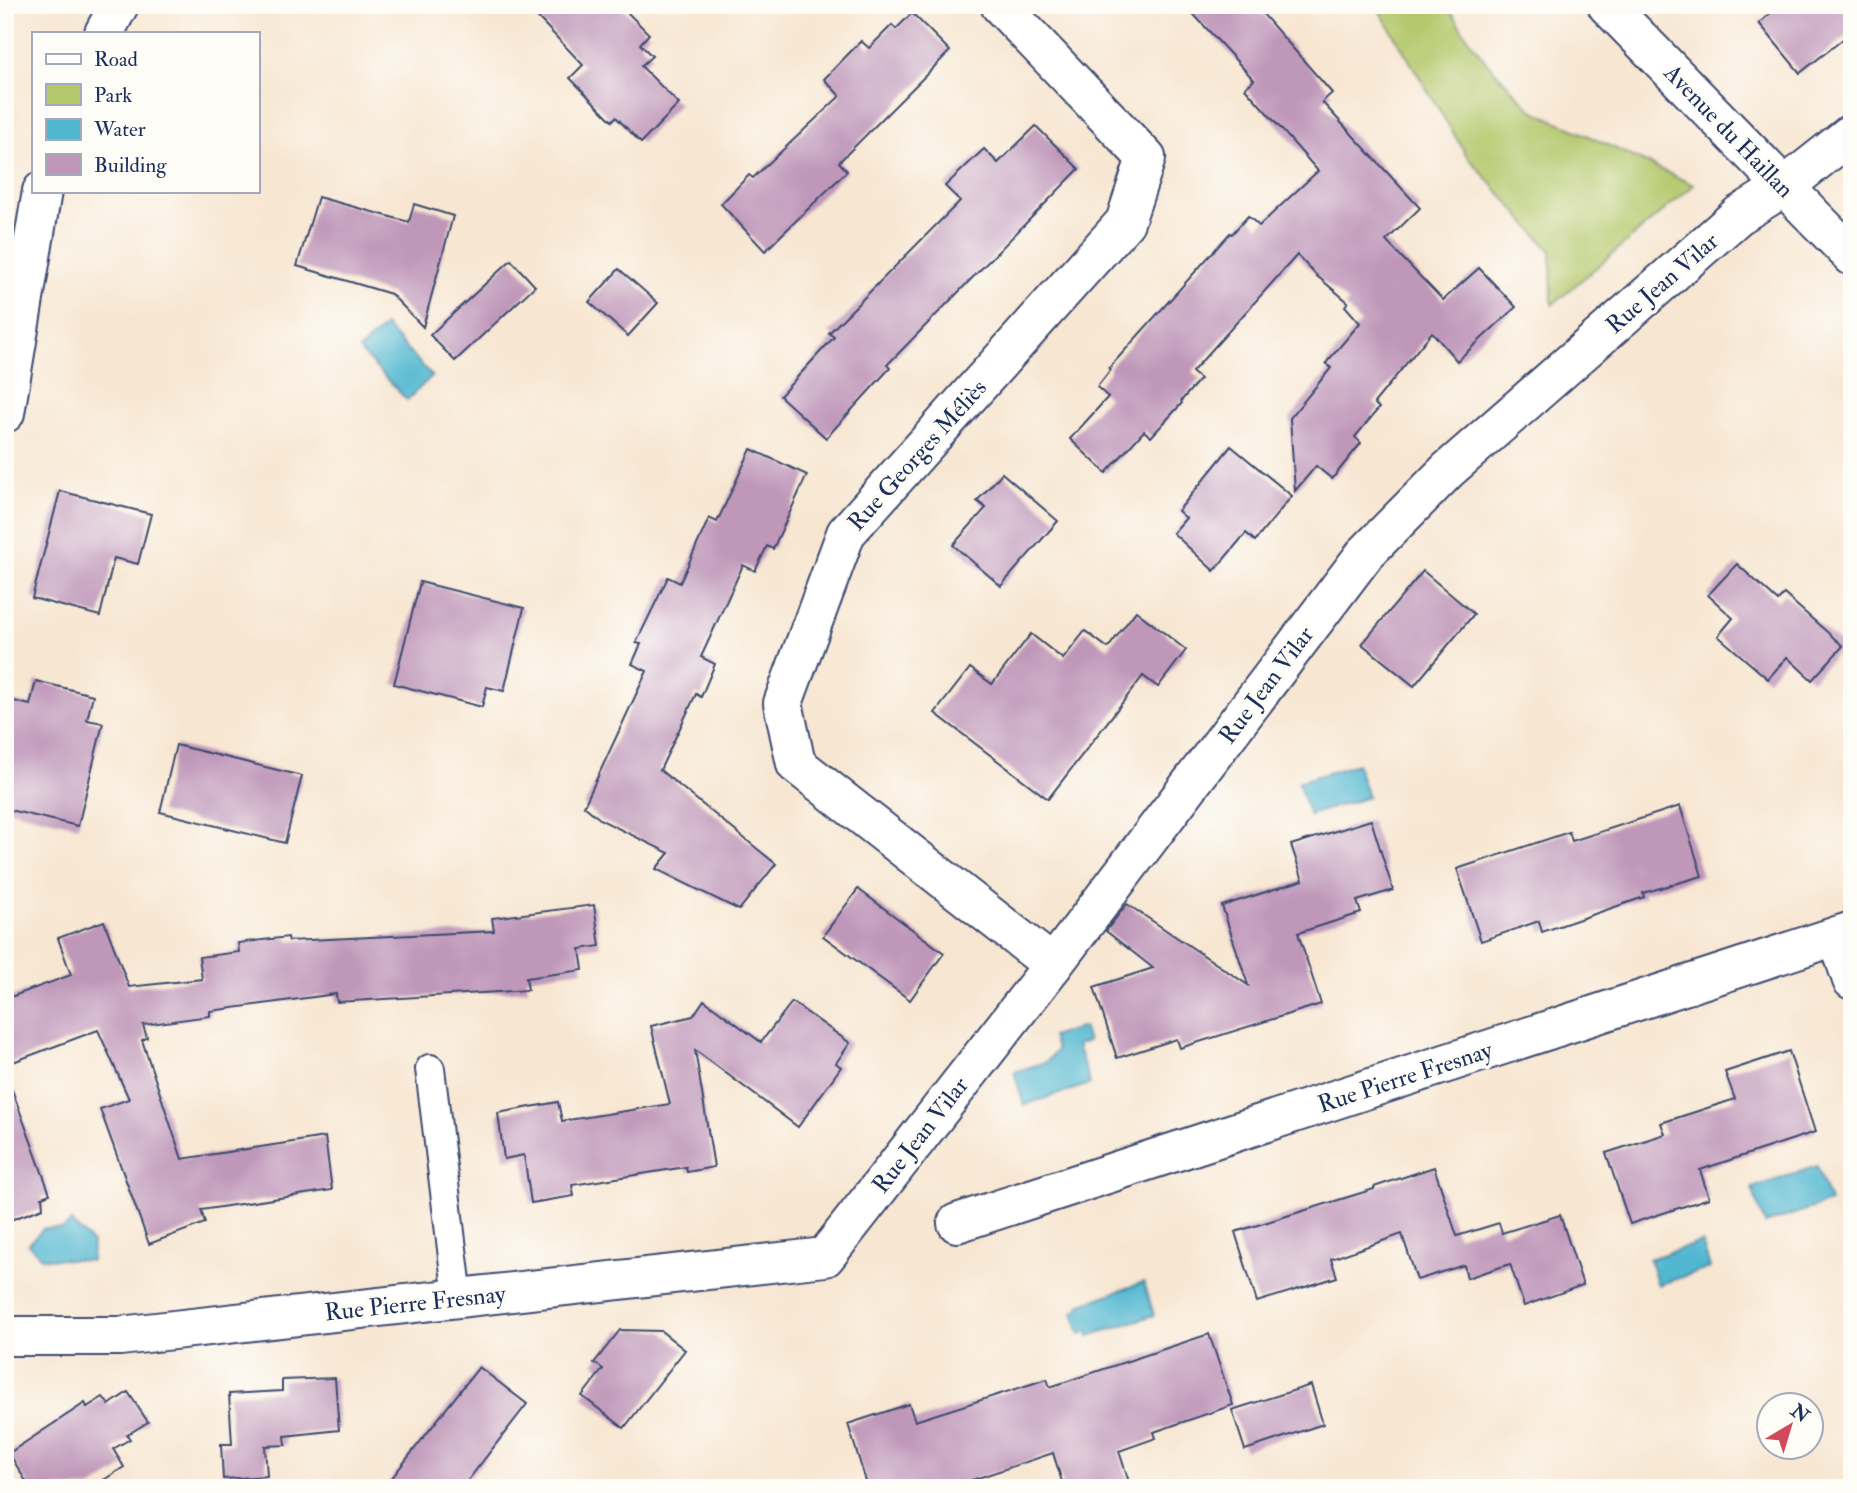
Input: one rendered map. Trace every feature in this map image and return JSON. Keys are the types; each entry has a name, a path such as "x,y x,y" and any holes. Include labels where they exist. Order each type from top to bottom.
{"street":[{"path":"105,32 119,5"},
{"name":"Rue Georges Méliès","path":"1000,5 1146,158 1125,222 846,533 783,703 796,764 1054,965"},
{"name":"Avenue du Haillan","path":"1607,5 1852,256"},
{"name":"Rue Jean Vilar","path":"825,1257 1054,965 1365,554 1448,470 1739,215 1784,187 1852,133"},
{"path":"5,413 41,192"},
{"path":"1844,934 1852,980"},
{"name":"Rue Pierre Fresnay","path":"957,1223 1844,934"},
{"name":"Rue Pierre Fresnay","path":"5,1336 120,1336 825,1257"}],"lane":[{"path":"430,1069 458,1298"}],"green space":[{"path":"1376,5 1447,5 1487,63 1532,110 1694,185 1552,305 1551,251 1467,156"}],"water":[{"path":"385,326 432,376 407,400 359,350"},
{"path":"1357,764 1368,797 1309,815 1298,782"},
{"path":"1083,1027 1088,1041 1077,1045 1090,1084 1024,1105 1014,1072 1046,1062 1057,1050 1052,1037"},
{"path":"1817,1166 1830,1202 1765,1224 1752,1188"},
{"path":"71,1222 92,1243 91,1261 42,1258 28,1244 44,1228 63,1229"},
{"path":"1702,1242 1710,1268 1658,1285 1649,1259"},
{"path":"1144,1282 1154,1315 1089,1336 1088,1331 1080,1334 1073,1312 1080,1309 1079,1305"}],"building":[{"path":"526,5 620,5 649,34 640,44 652,56 641,66 679,104 641,143 616,117 612,121 570,78 583,65"},
{"path":"1185,5 1255,5 1332,93 1322,102 1420,208 1386,241 1443,300 1479,268 1516,307 1457,361 1432,332 1374,403 1379,408 1355,437 1361,443 1332,479 1316,466 1295,491 1290,418 1331,368 1326,363 1360,323 1345,306 1348,302 1297,255 1192,372 1200,379 1151,437 1144,431 1106,473 1070,439 1108,397 1097,387 1111,369 1109,368 1230,233 1232,234 1248,216 1259,226 1318,171 1245,88 1254,80"},
{"path":"1780,5 1852,5 1852,32 1800,73 1759,23"},
{"path":"912,13 950,51 839,162 847,171 765,251 721,204 749,175 753,178 840,96 824,79 861,41 869,48 892,25 896,29"},
{"path":"1036,126 1079,169 887,365 890,368 826,438 780,396 834,337 829,333 960,201 945,186 984,149 998,163"},
{"path":"318,197 409,222 414,204 453,216 423,327 391,294 297,266"},
{"path":"511,260 535,286 455,361 430,335"},
{"path":"619,269 658,303 628,336 589,302"},
{"path":"1231,446 1292,496 1255,541 1246,533 1214,571 1173,533 1186,518 1178,511"},
{"path":"751,449 807,475 773,549 767,546 755,571 743,565 701,657 715,664 701,697 696,694 660,770 776,864 739,910 656,869 669,853 601,820 584,806 647,671 632,664 641,644 636,643 668,577 680,583 709,518 717,522"},
{"path":"1002,473 1058,521 1001,586 953,545 986,508 977,501"},
{"path":"60,491 151,514 138,564 114,558 100,616 32,598"},
{"path":"1737,564 1778,601 1784,594 1843,646 1812,680 1787,657 1768,679 1718,636 1733,618 1708,595"},
{"path":"1423,571 1474,614 1414,686 1362,644"},
{"path":"420,582 524,608 504,691 487,687 482,707 394,684"},
{"path":"1136,611 1186,650 1158,687 1143,676 1048,799 935,713 970,668 992,684 1031,634 1063,659 1085,631 1108,648"},
{"path":"36,681 93,695 87,720 103,723 78,826 5,809 5,722 10,700 30,705"},
{"path":"176,745 302,776 285,843 160,812"},
{"path":"1680,806 1702,876 1643,893 1644,897 1542,932 1539,921 1481,941 1457,869 1569,832 1572,841"},
{"path":"1371,820 1393,890 1357,901 1361,913 1298,933 1321,1004 1180,1048 1177,1039 1117,1058 1094,987 1153,968 1106,931 1127,904 1248,985 1222,906 1303,880 1291,845"},
{"path":"858,889 944,953 910,1000 823,936"},
{"path":"594,905 600,946 580,949 583,970 526,978 528,990 337,1002 336,994 210,1011 210,1016 143,1025 147,1038 142,1040 182,1159 325,1137 332,1190 201,1210 205,1223 149,1244 100,1109 129,1099 98,1030 5,1065 5,999 71,975 58,938 104,921 129,987 202,979 199,957 239,952 238,943 288,937 289,941 494,931 492,918"},
{"path":"704,1000 761,1042 792,1002 850,1043 836,1063 841,1067 798,1127 695,1050 714,1167 687,1172 686,1167 572,1185 574,1196 531,1203 524,1155 504,1159 498,1113 558,1102 562,1121 670,1104 651,1026 693,1016"},
{"path":"1789,1051 1815,1132 1700,1170 1709,1198 1630,1224 1606,1153 1665,1134 1661,1123 1735,1099 1725,1072"},
{"path":"10,1084 50,1194 42,1197 43,1208 5,1222 5,1085"},
{"path":"1434,1167 1457,1236 1499,1223 1502,1233 1560,1215 1583,1285 1524,1306 1510,1264 1467,1278 1464,1265 1417,1280 1402,1234 1331,1259 1337,1277 1257,1302 1235,1232 1374,1189"},
{"path":"620,1330 661,1331 685,1350 624,1428 582,1396 603,1369 594,1363"},
{"path":"1209,1334 1233,1405 1154,1432 1156,1438 1119,1451 1129,1482 1110,1488 1064,1488 1053,1453 948,1488 868,1488 848,1424 909,1404 915,1421 1047,1379 1050,1387"},
{"path":"479,1367 527,1404 462,1488 384,1488"},
{"path":"335,1378 339,1430 285,1436 286,1445 265,1446 267,1476 223,1479 221,1444 232,1444 229,1394 282,1391 282,1380"},
{"path":"1311,1385 1323,1424 1245,1450 1232,1410"},
{"path":"128,1392 148,1422 127,1435 130,1439 113,1449 124,1467 91,1488 30,1488 9,1453 85,1403 87,1407 103,1397 109,1405"}]}
